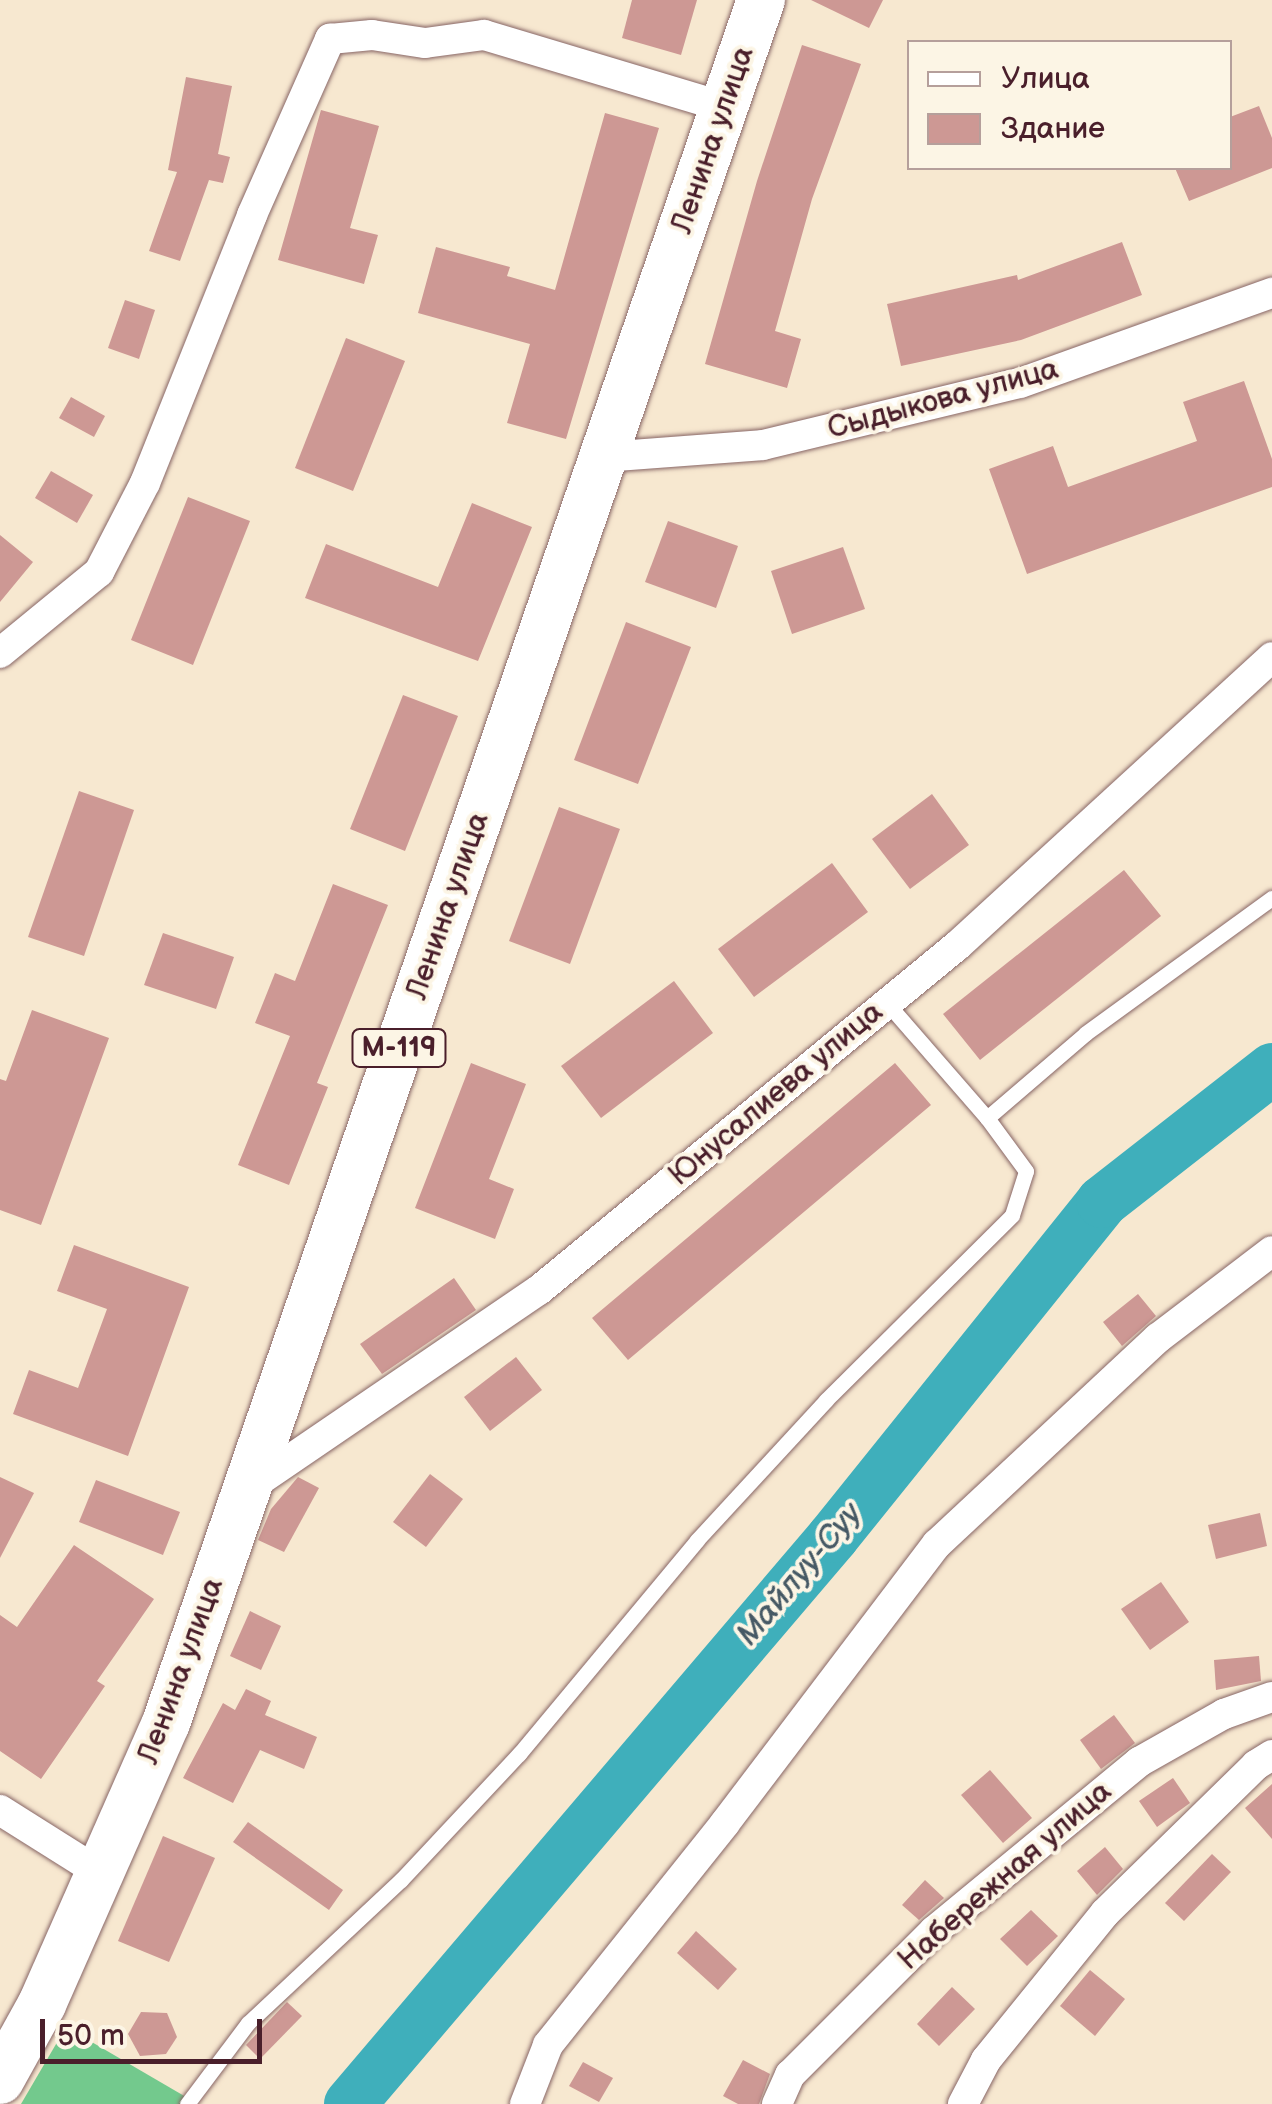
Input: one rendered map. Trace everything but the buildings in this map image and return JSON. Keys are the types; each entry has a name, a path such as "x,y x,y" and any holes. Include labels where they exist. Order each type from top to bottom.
{"main road":[{"name":"Ленина улица","path":"0,2080 42,2004 166,1724 761,0"}],"street":[{"path":"0,654 99,572 145,483 252,215 330,39 372,35 424,43 484,34 724,107"},
{"name":"Сыдыкова улица","path":"604,456 763,445 1002,388 1272,292"},
{"name":"Юнусалиева улица","path":"247,1489 539,1290 958,945 1272,657"},
{"path":"525,2104 548,2045 725,1823 937,1544 1158,1338 1272,1251"},
{"name":"Набережная улица","path":"777,2104 790,2075 934,1931 1139,1762 1224,1714 1272,1697"},
{"path":"962,2104 986,2060 1105,1913 1256,1764 1272,1756"},
{"path":"0,1810 100,1873"}],"lane":[{"path":"987,1118 1086,1033 1272,898"},
{"path":"187,2104 248,2023 401,1880 518,1754 736,1498 826,1400 1012,1215 1026,1172 987,1118 887,1003"}],"green space":[{"path":"66,2027 198,2104 21,2104"}],"waterway":[{"name":"Майлуу-Суу","path":"350,2104 833,1537 1102,1202 1272,1069"}]}
